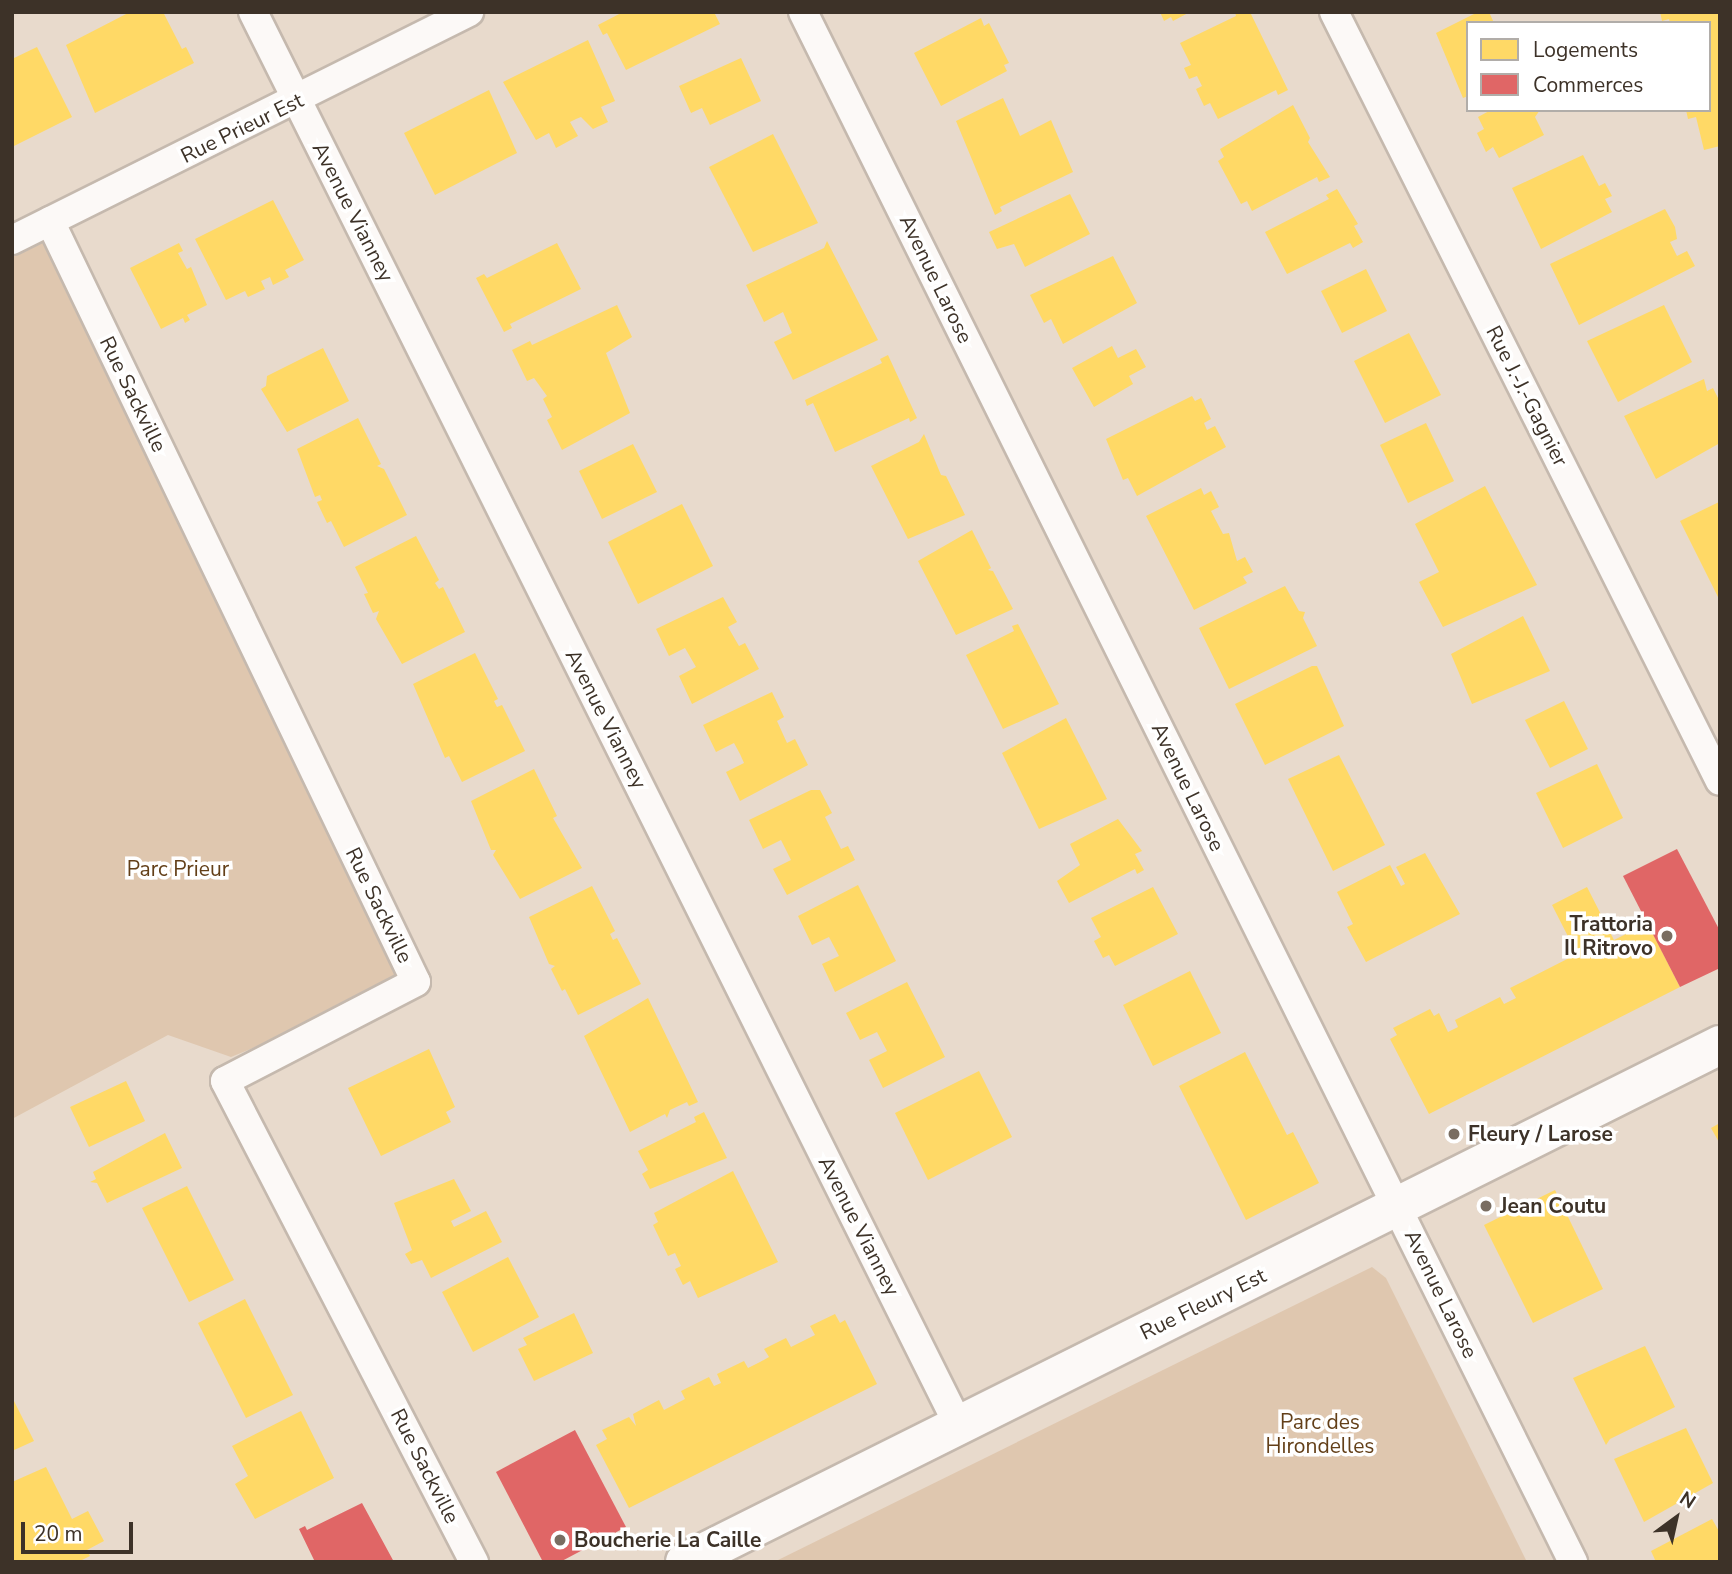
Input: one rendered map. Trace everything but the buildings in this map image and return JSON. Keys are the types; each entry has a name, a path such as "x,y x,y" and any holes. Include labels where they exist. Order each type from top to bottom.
{"street":[{"name":"Avenue Vianney","path":"253,12 959,1426"},
{"name":"Rue Prieur Est","path":"12,240 469,12"},
{"name":"Avenue Larose","path":"803,12 1573,1562"},
{"name":"Rue J.-J.-Gagnier","path":"1334,12 1720,780"},
{"name":"Rue Sackville","path":"50,221 416,982 225,1080 474,1562"},
{"name":"Rue Fleury Est","path":"685,1562 1720,1045"}],"green space":[{"name":"Parc Prieur","path":"50,221 416,982 231,1057 168,1035 12,1119 12,240"},
{"name":"Parc des Hirondelles","path":"1372,1267 1386,1278 1527,1562 774,1562"}],"place":[{"name":"Trattoria Il Ritrovo","path":"1667,936"},
{"name":"Fleury / Larose","path":"1454,1134"},
{"name":"Jean Coutu","path":"1486,1206"},
{"name":"Boucherie La Caille","path":"560,1540"}]}
